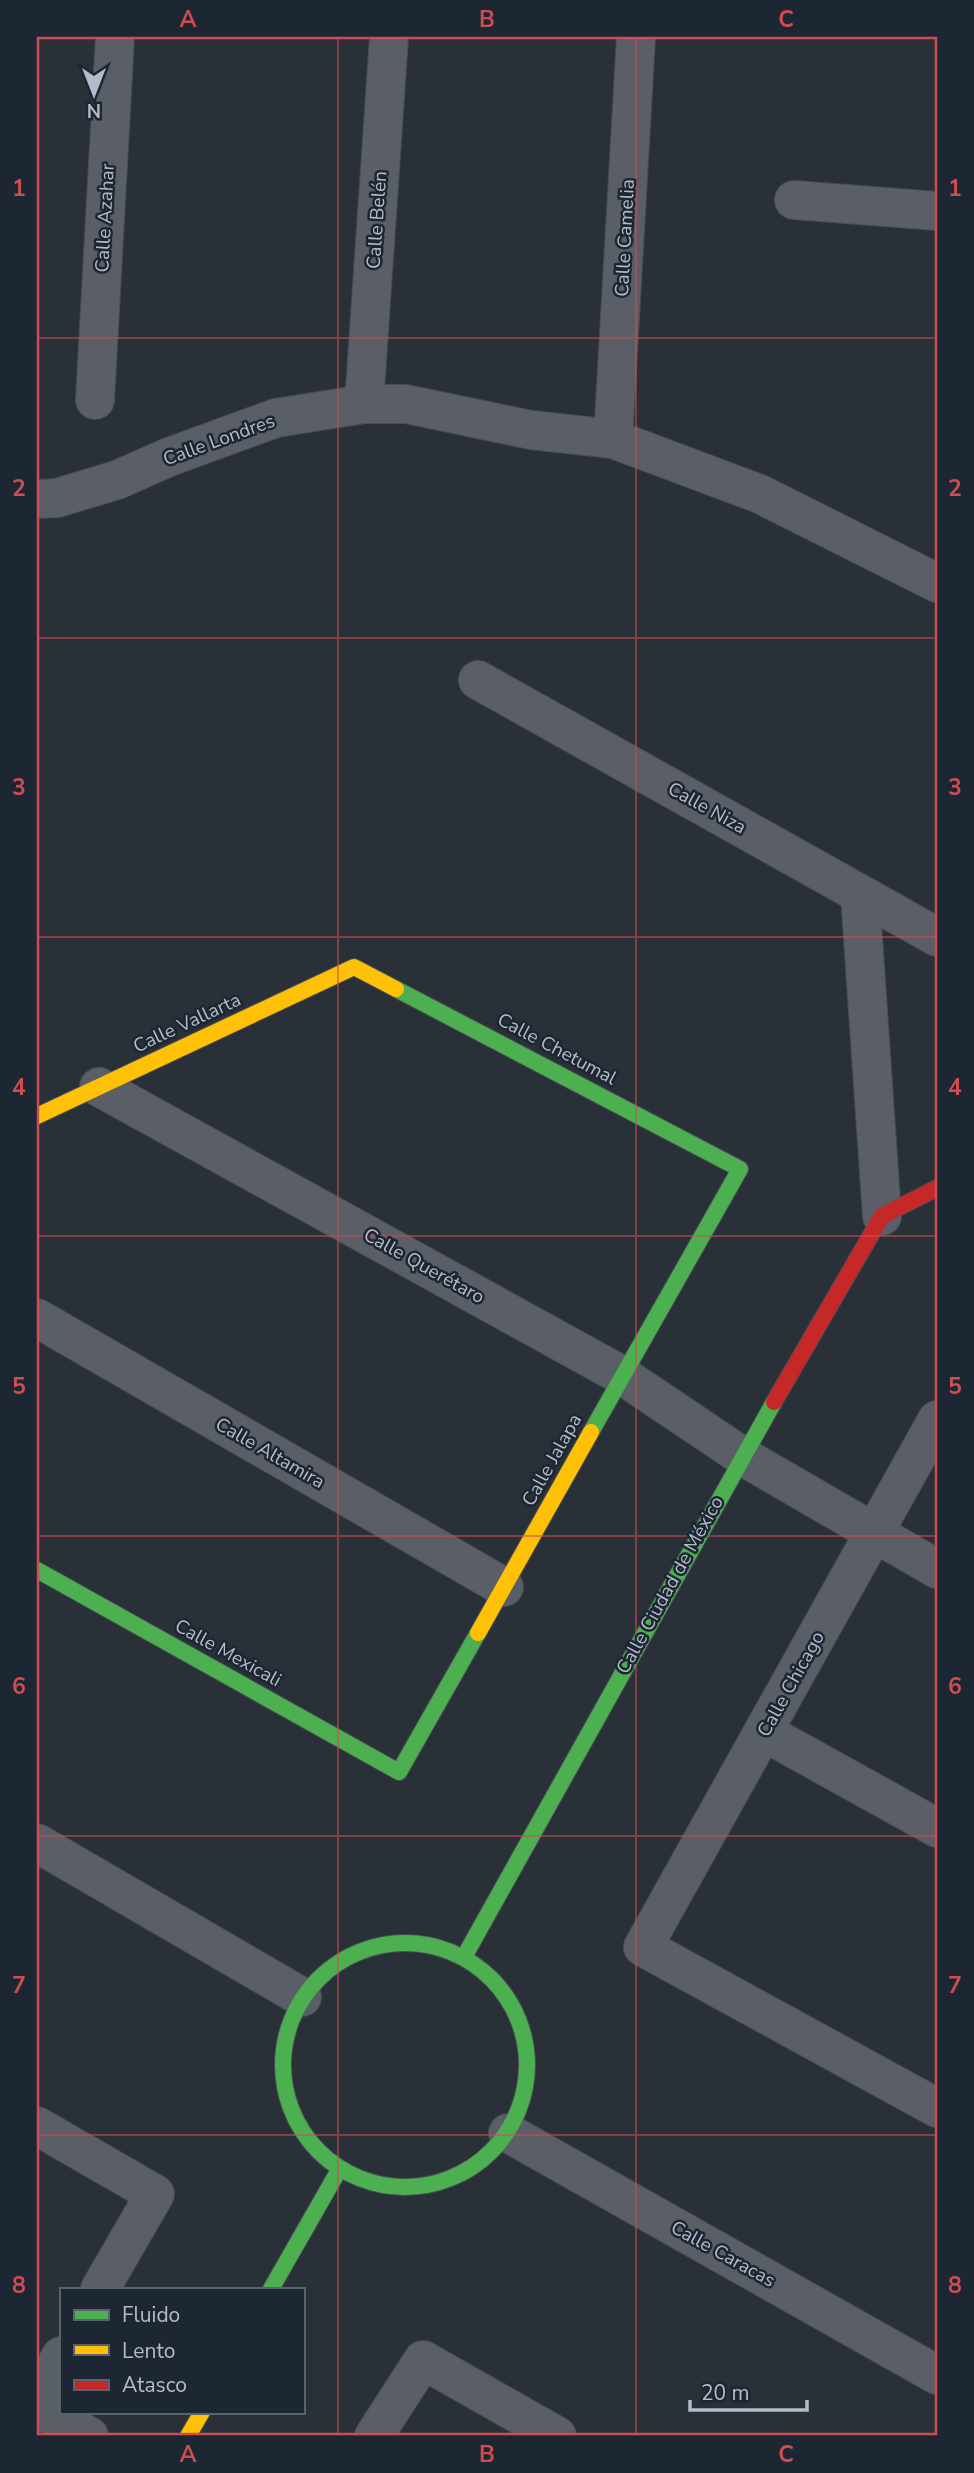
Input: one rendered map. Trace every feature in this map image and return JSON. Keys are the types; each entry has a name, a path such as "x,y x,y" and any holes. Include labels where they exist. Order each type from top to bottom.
{"street":[{"name":"Calle Azahar","path":"95,400 115,37"},
{"name":"Calle Belén","path":"364,404 390,37"},
{"name":"Calle Camelia","path":"612,439 636,37"},
{"path":"793,200 937,211"},
{"name":"Calle Londres","path":"37,499 57,498 117,480 169,457 276,418 364,404 406,404 531,430 612,439 760,494 937,583"},
{"name":"Calle Niza","path":"478,680 937,937"},
{"path":"860,894 882,1216 937,1188"},
{"name":"Calle Vallarta","path":"37,1116 354,967"},
{"name":"Calle Chetumal","path":"354,967 740,1168"},
{"name":"Calle Querétaro","path":"99,1087 623,1376 742,1456 937,1569"},
{"name":"Calle Jalapa","path":"399,1772 740,1168"},
{"name":"Calle Ciudad de México","path":"464,1957 742,1456 882,1216"},
{"name":"Calle Altamira","path":"37,1318 504,1587"},
{"name":"Calle Chicago","path":"937,1420 643,1947 937,2108"},
{"name":"Calle Mexicali","path":"37,1570 399,1772"},
{"path":"764,1732 937,1828"},
{"path":"37,1843 302,1997"},
{"path":"401,1942 431,1945 464,1957 484,1970 500,1987 514,2007 523,2030 528,2074 520,2111 508,2133 495,2150 470,2169 445,2181 417,2188 381,2186 339,2169 303,2135 288,2105 281,2063 286,2031 302,1997 320,1976 368,1948 401,1942"},
{"path":"37,2126 155,2194 101,2288"},
{"name":"Calle Caracas","path":"508,2133 937,2375"},
{"path":"272,2288 339,2169"},
{"path":"37,2399 60,2358"},
{"path":"374,2436 423,2360 557,2436"},
{"path":"37,2408 89,2436"},
{"path":"188,2436 201,2414"}],"traffic: fast":[{"path":"396,989 740,1169 591,1432"},
{"path":"464,1957 774,1402"},
{"path":"37,1570 399,1772 478,1633"},
{"path":"393,1943 417,1943 441,1948 463,1957 483,1970 500,1987 513,2007 522,2029 527,2065 525,2089 513,2123 500,2143 483,2160 463,2173 441,2182 417,2187 393,2187 369,2182 347,2173 327,2160 310,2143 297,2123 288,2101 283,2077 283,2053 288,2029 297,2007 310,1987 327,1970 347,1957 369,1948 393,1943"},
{"path":"272,2288 339,2170"}],"traffic: slow":[{"path":"37,1116 354,967 396,989"},
{"path":"478,1633 591,1432"},
{"path":"188,2436 201,2414"}],"traffic: jam":[{"path":"774,1402 882,1216 937,1188"}]}
